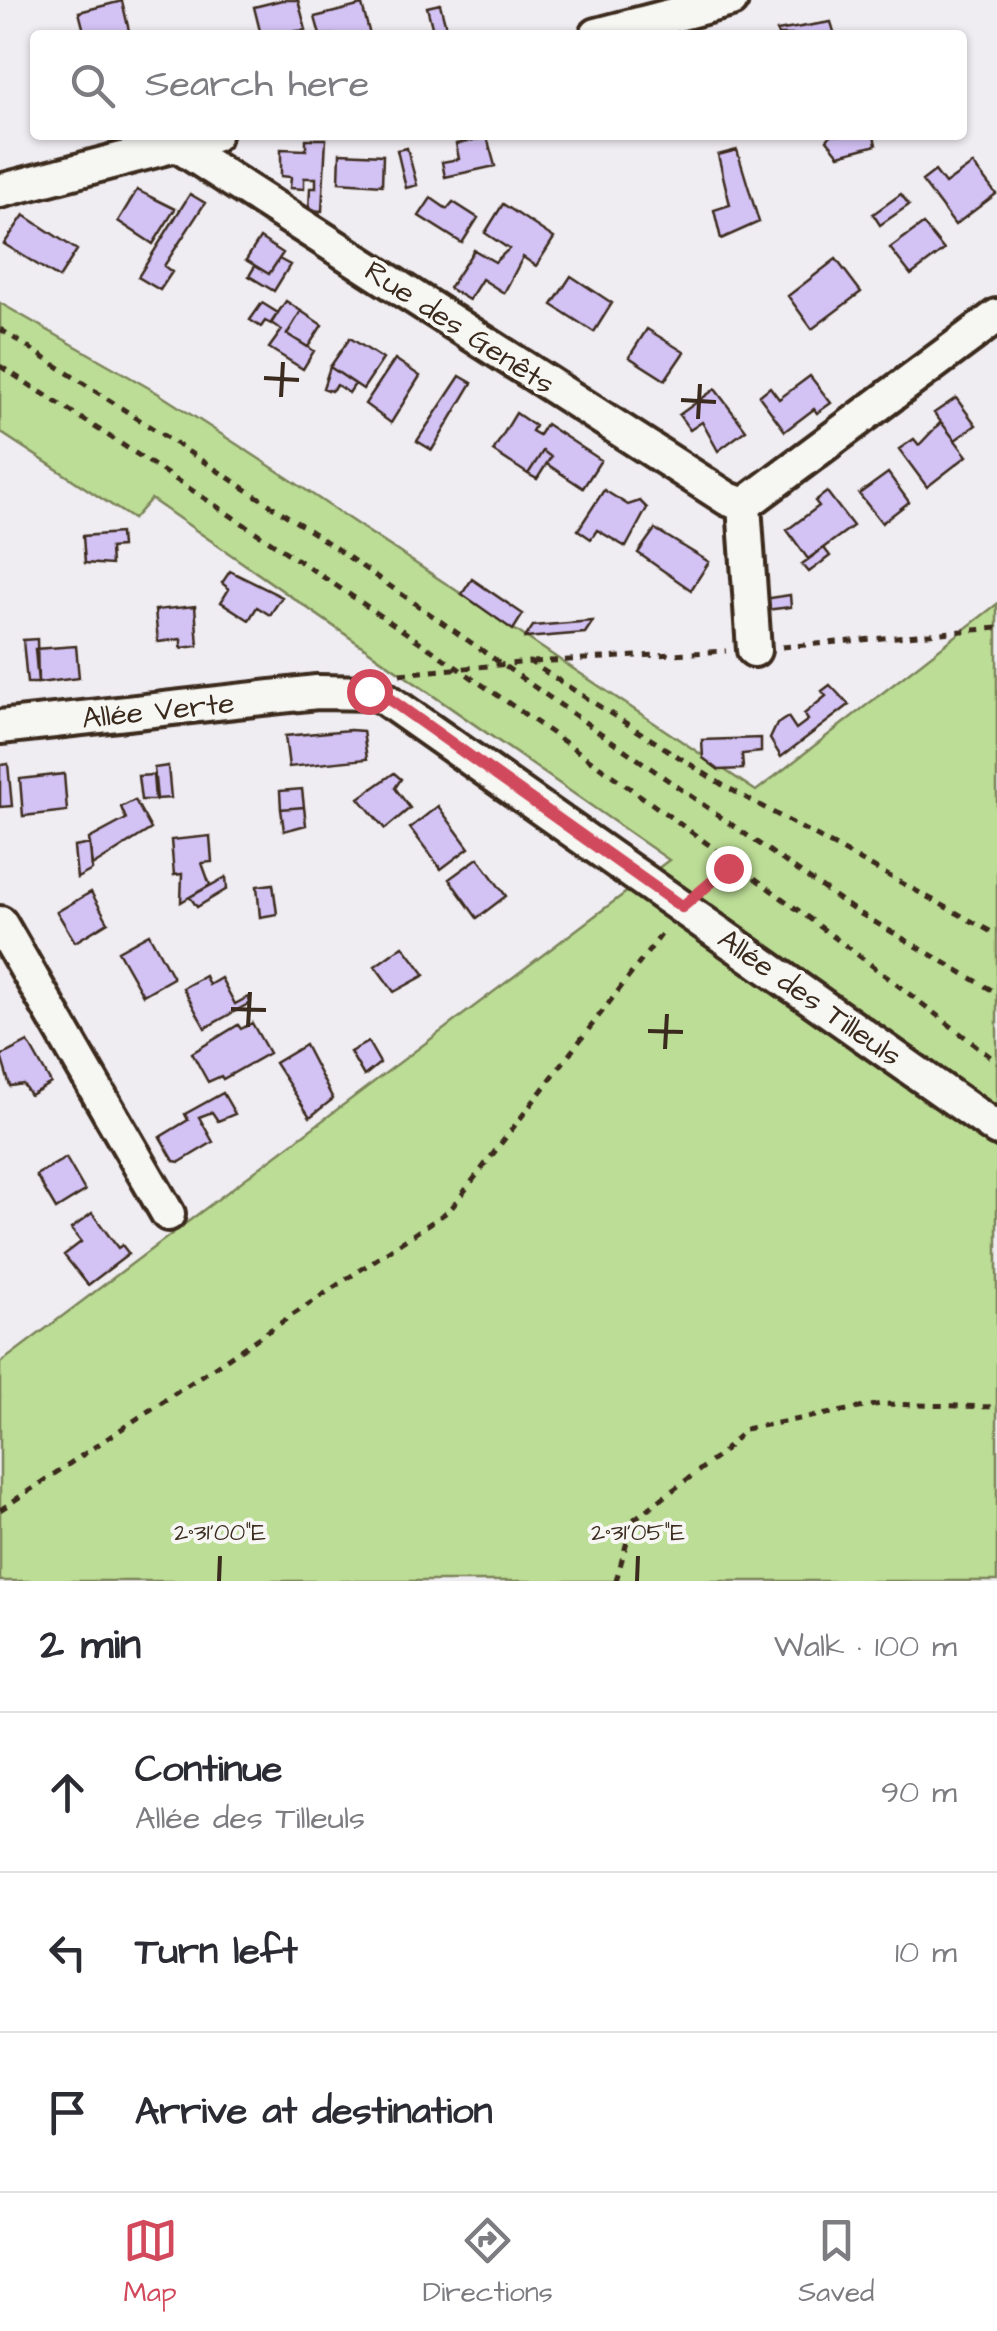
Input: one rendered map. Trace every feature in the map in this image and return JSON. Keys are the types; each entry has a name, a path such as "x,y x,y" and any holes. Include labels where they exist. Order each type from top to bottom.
{"street":[{"path":"616,30 732,0"},
{"path":"0,191 196,140"},
{"name":"Rue des Genêts","path":"177,145 744,505"},
{"path":"754,650 744,505 997,316"},
{"name":"Allée Verte","path":"0,728 316,692 369,691"},
{"name":"Allée des Tilleuls","path":"369,691 385,696 997,1130"},
{"path":"0,923 168,1214"}],"path":[{"path":"0,329 180,444 507,665 854,910 997,993"},
{"path":"0,366 453,668 785,897 997,1062"},
{"path":"369,691 380,677 530,662 721,784 997,935"},
{"path":"0,1510 450,1210 682,907 728,868"},
{"path":"616,1581 633,1520 721,1454 744,1428 881,1404 997,1407"}],"green space":[{"path":"0,303 156,392 756,791 997,604 997,1581 0,1581 0,1363 669,860 151,499 133,519 0,432"}],"building":[{"path":"298,0 306,30 260,30 254,7"},
{"path":"122,1 129,30 84,30 79,12"},
{"path":"440,4 447,30 433,30 427,7"},
{"path":"362,5 369,30 319,30 315,17"},
{"path":"831,22 833,30 783,30"},
{"path":"306,140 326,140 322,211 309,210 310,188 316,188 316,178 304,178 304,189 290,188 291,177 281,176 281,149 306,150"},
{"path":"488,140 495,166 445,177 442,162 459,159 456,144"},
{"path":"827,140 875,140 876,145 839,155"},
{"path":"407,148 417,185 406,188 397,150"},
{"path":"737,150 759,222 721,239 714,210 730,205 718,155"},
{"path":"340,153 383,155 382,185 339,182"},
{"path":"973,164 996,194 955,225 922,181 935,171 945,184"},
{"path":"137,190 175,209 153,244 118,221"},
{"path":"190,194 205,203 164,266 172,272 160,290 138,277"},
{"path":"901,194 909,205 880,225 873,214"},
{"path":"431,198 447,209 453,202 478,218 462,243 419,216"},
{"path":"503,204 554,238 536,266 523,257 504,293 482,279 469,300 449,288 474,250 495,262 509,249 485,233"},
{"path":"24,215 77,250 59,278 4,244"},
{"path":"923,224 944,250 911,275 890,248"},
{"path":"260,238 283,253 269,274 246,260"},
{"path":"279,259 290,265 274,291 249,276 255,266 269,274"},
{"path":"836,259 861,292 812,329 788,296"},
{"path":"571,276 612,303 594,332 552,305"},
{"path":"286,301 301,311 287,334 314,351 303,369 269,348 282,330 271,323"},
{"path":"262,303 278,313 271,324 265,321 261,327 250,320"},
{"path":"301,311 322,325 308,347 287,334"},
{"path":"647,329 684,352 665,380 629,357"},
{"path":"350,338 383,359 363,389 330,367"},
{"path":"395,359 420,376 391,423 365,404"},
{"path":"330,367 355,384 349,393 337,385 331,391 323,388"},
{"path":"460,376 472,383 432,450 417,441"},
{"path":"810,376 831,403 817,413 814,409 785,431 759,396 770,387 779,399"},
{"path":"715,389 746,430 718,451 702,422 690,430 679,415"},
{"path":"956,398 976,425 955,440 934,413"},
{"path":"516,413 535,426 532,431 539,435 546,424 601,460 583,488 547,464 551,457 543,451 528,474 493,451"},
{"path":"941,422 967,456 927,487 899,449 914,439 919,445"},
{"path":"543,451 551,457 537,479 528,474"},
{"path":"888,473 909,502 882,523 859,494"},
{"path":"604,490 628,505 640,501 647,508 626,547 597,530 591,539 578,530"},
{"path":"827,492 853,526 808,559 787,530 819,506 815,501"},
{"path":"655,529 709,562 691,590 638,553"},
{"path":"120,533 121,547 110,548 111,565 85,563 83,536"},
{"path":"824,548 830,556 809,572 802,564"},
{"path":"230,571 282,597 270,615 257,607 249,620 221,602 229,589 222,583"},
{"path":"472,579 523,614 513,630 462,594"},
{"path":"790,595 791,607 765,610 764,599"},
{"path":"195,606 198,646 181,648 181,639 158,642 155,610"},
{"path":"593,621 585,633 525,638 533,626"},
{"path":"37,639 38,683 27,683 23,640"},
{"path":"76,646 79,678 38,683 35,649"},
{"path":"830,685 849,705 781,757 770,739 777,724 788,717 796,729 808,720 804,714 826,696 822,691"},
{"path":"363,731 367,759 289,767 285,736"},
{"path":"761,738 761,752 742,754 743,769 719,770 703,758 702,740"},
{"path":"8,764 12,806 0,807 0,765"},
{"path":"168,766 171,798 157,799 154,768"},
{"path":"394,773 401,779 395,788 410,808 385,829 359,798"},
{"path":"64,774 67,811 23,816 20,779"},
{"path":"153,775 155,800 141,800 138,776"},
{"path":"302,789 304,807 281,809 280,791"},
{"path":"135,800 151,829 92,866 89,839 126,819 121,807"},
{"path":"438,806 469,848 441,869 410,828"},
{"path":"304,807 306,825 284,831 281,809"},
{"path":"210,836 212,862 202,863 210,885 181,902 182,874 174,875 171,840"},
{"path":"90,844 92,870 77,878 74,847"},
{"path":"478,858 506,896 477,918 449,879"},
{"path":"226,877 227,889 197,907 190,897"},
{"path":"273,884 277,914 260,917 257,886"},
{"path":"91,892 108,922 75,942 57,912"},
{"path":"149,934 173,978 143,995 118,951"},
{"path":"403,946 425,975 394,992 375,966"},
{"path":"205,976 209,985 221,978 235,1004 248,997 250,1003 205,1028 183,988"},
{"path":"252,1023 269,1053 223,1079 221,1076 208,1082 192,1053 238,1025 241,1029"},
{"path":"28,1042 51,1083 30,1095 23,1084 10,1086 1,1056"},
{"path":"368,1042 380,1063 364,1076 350,1052"},
{"path":"305,1045 333,1099 310,1117 275,1063"},
{"path":"223,1093 235,1114 218,1121 212,1112 199,1117 213,1142 180,1162 174,1161 160,1137 188,1120 185,1114"},
{"path":"66,1158 85,1191 56,1209 36,1175"},
{"path":"92,1213 118,1248 122,1245 129,1254 88,1285 64,1255 81,1242 71,1229"}],"route":[{"path":"369,691 385,696 682,907 728,868"}]}
